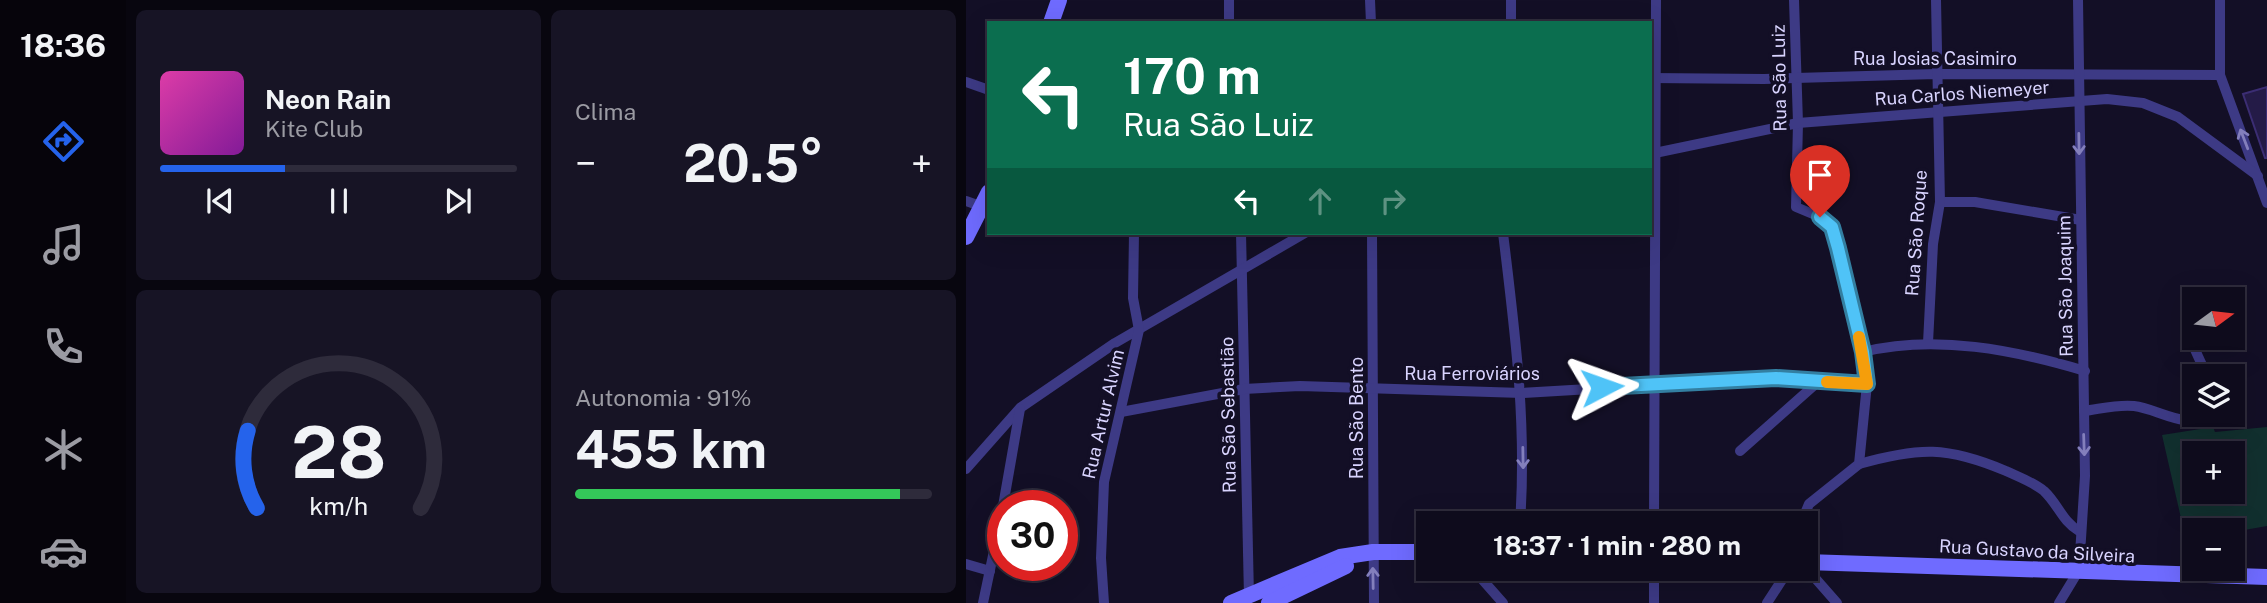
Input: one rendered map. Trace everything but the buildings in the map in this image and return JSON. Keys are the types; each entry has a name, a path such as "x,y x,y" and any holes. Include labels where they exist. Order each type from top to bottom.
{"main road":[{"path":"1052,21 1059,0"},
{"path":"966,237 986,200"},
{"path":"1269,603 1373,552"},
{"path":"1231,603 1340,557 1373,552 1416,552"},
{"name":"Rua Gustavo da Silveira","path":"1818,562 2079,570 2160,576 2267,577"}],"street":[{"path":"1229,0 1229,21"},
{"path":"1370,0 1371,21"},
{"path":"1511,0 1511,21"},
{"path":"1654,511 1656,384 1653,78 1656,0"},
{"name":"Rua São Luiz","path":"1794,0 1798,122 1796,207 1820,217 1832,227 1863,352 1867,384 1859,464"},
{"name":"Rua São Roque","path":"1928,343 1933,244 1940,202 1936,0"},
{"name":"Rua São Joaquim","path":"2078,0 2085,371 2085,476 2079,531 2079,570"},
{"path":"2220,0 2220,75 2267,203"},
{"name":"Rua Josias Casimiro","path":"1653,78 1936,74 2220,75"},
{"path":"966,82 987,89"},
{"name":"Rua Carlos Niemeyer","path":"1653,154 1798,122 2107,99 2143,103 2178,117 2258,176"},
{"path":"966,201 986,200"},
{"path":"1940,202 1975,202 2081,220"},
{"name":"Rua Artur Alvim","path":"1104,603 1101,512 1104,482 1139,330 1133,298 1134,235"},
{"name":"Rua São Sebastião","path":"1241,235 1244,268 1249,597"},
{"path":"967,466 1020,408 1139,330 1302,235"},
{"name":"Rua São Bento","path":"1372,235 1374,603"},
{"path":"1503,235 1522,393 1524,472 1521,511"},
{"path":"1863,352 1928,343 2039,357 2085,371"},
{"name":"Rua Ferroviários","path":"1121,412 1244,389 1300,386 1522,393 1776,378 1867,384"},
{"path":"1740,451 1819,381"},
{"path":"2084,411 2133,405 2182,419"},
{"path":"1006,490 1020,408"},
{"path":"1806,511 1809,504 1859,464 1921,451 1946,451 1966,456 2030,482 2044,491 2065,521 2079,531"},
{"path":"966,564 987,569"},
{"path":"2059,603 2079,570"},
{"path":"983,603 988,581"},
{"path":"1483,581 1503,603"},
{"path":"1654,581 1654,603"},
{"path":"1766,603 1781,581"},
{"path":"1818,581 1837,603"}],"green space":[{"path":"2213,427 2215,432 2267,427 2267,526 2245,530 2245,518 2182,518 2182,522 2162,435"}],"slow traffic":[{"path":"1827,382 1867,384 1859,337"}],"route":[{"path":"1602,387 1776,378 1867,384 1863,352 1838,248 1832,227 1820,217"}]}
